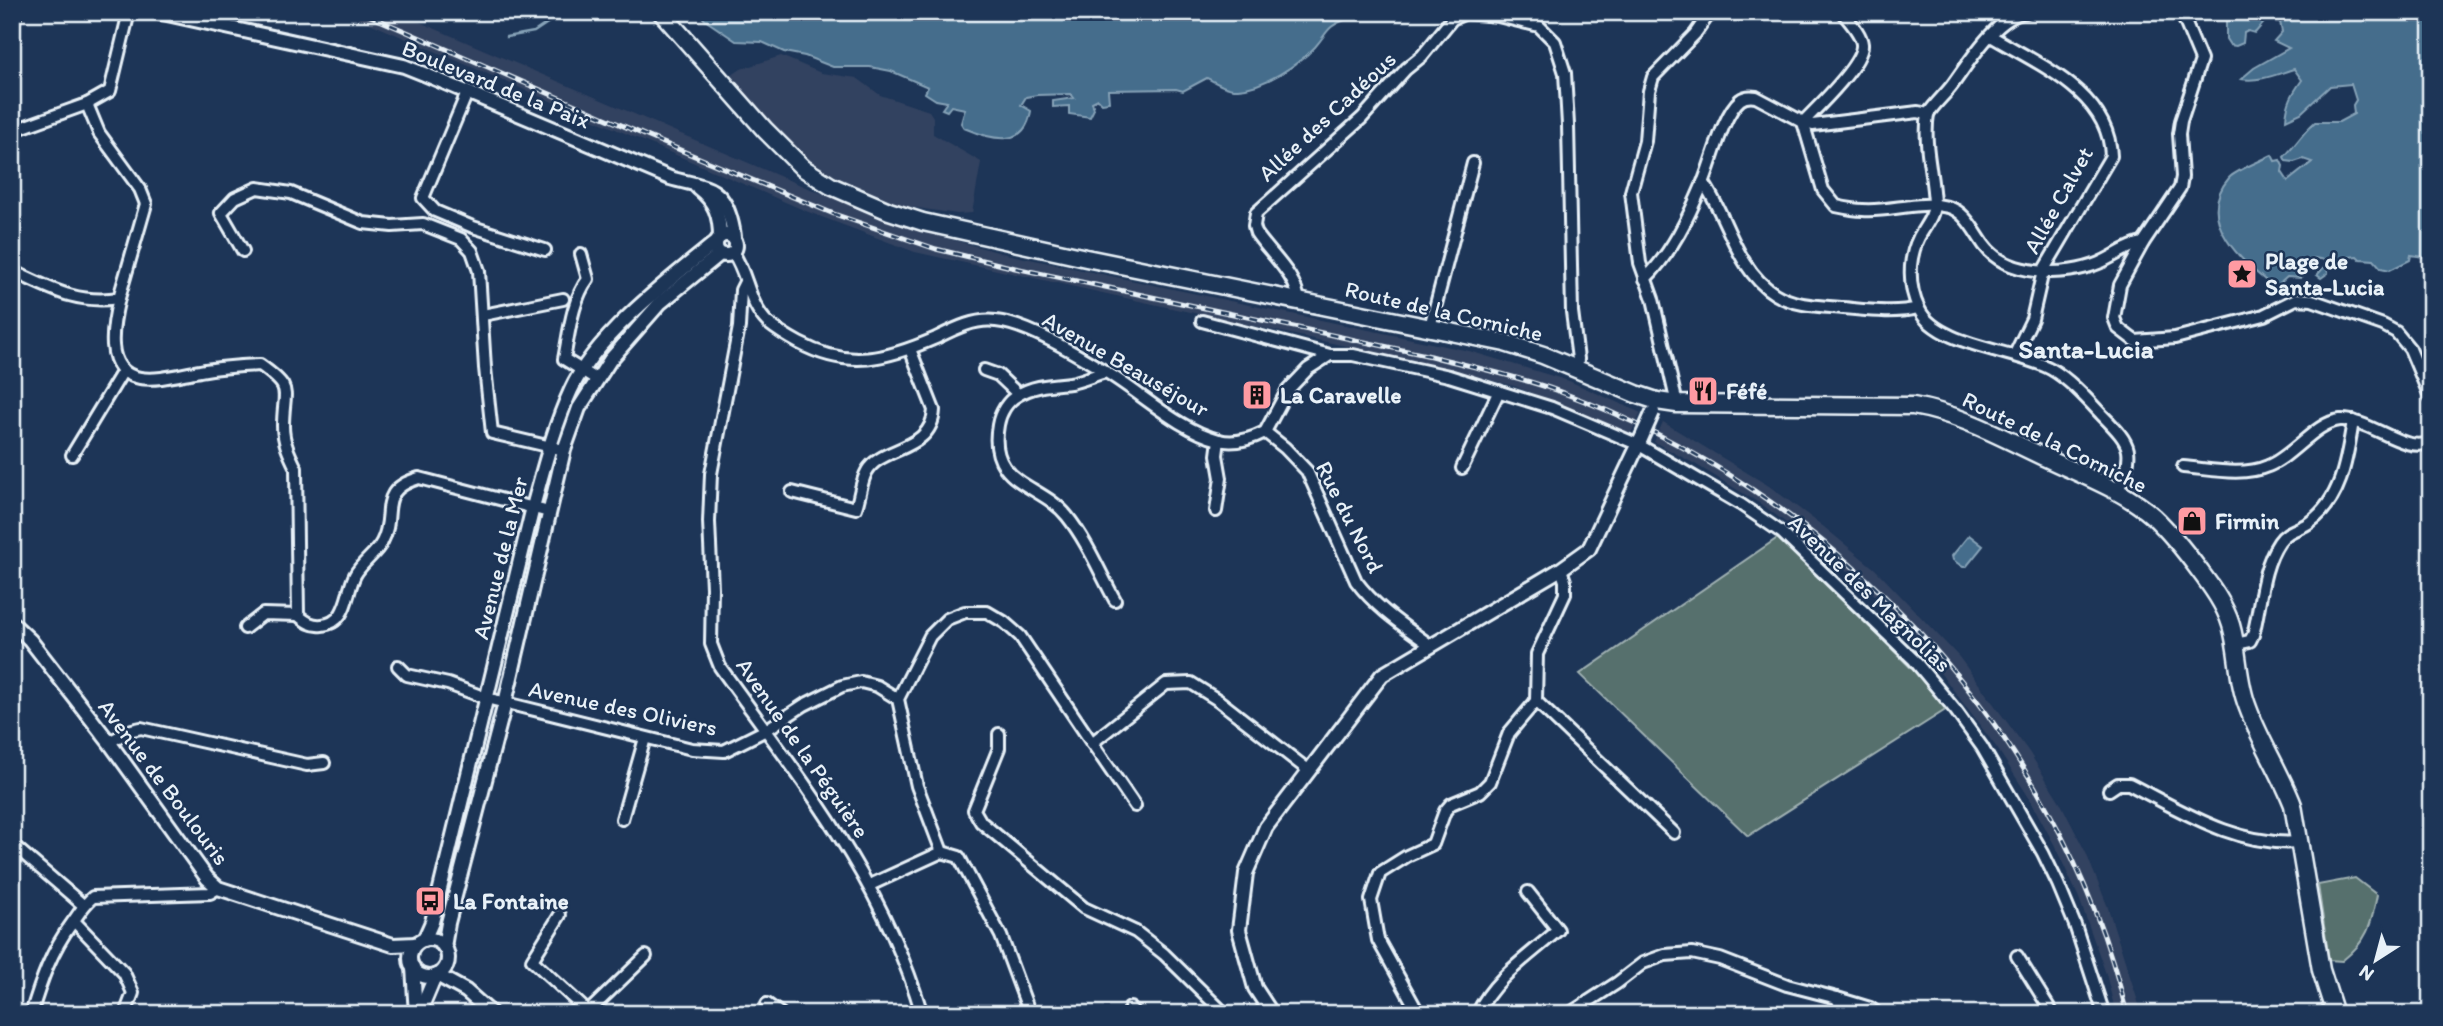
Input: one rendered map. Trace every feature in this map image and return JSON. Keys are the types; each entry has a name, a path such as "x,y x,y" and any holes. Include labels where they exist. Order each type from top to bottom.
{"main road":[{"name":"Route de la Corniche","path":"661,12 781,147 816,178 889,211 923,222 1505,343 1577,369 1655,407 1677,404 1913,406 1932,409 1966,420 2117,493 2152,515 2176,540 2216,595 2230,621 2241,687 2248,710 2285,784 2292,805 2321,970 2335,1014"}],"street":[{"path":"12,27 16,12"},
{"path":"12,131 87,104 110,91 129,12"},
{"name":"Boulevard de la Paix","path":"158,12 404,66 670,178 709,188 726,203 736,244 722,246 717,211 704,193 692,184"},
{"path":"1677,404 1653,299 1640,263 1631,192 1645,141 1649,91 1656,72 1695,34 1707,17 1716,12"},
{"path":"1803,122 1829,95 1862,50 1862,41 1842,12"},
{"path":"2026,12 2011,17 1973,53 1952,86 1928,114 1927,152 1934,205 1932,215 1912,253 1910,276 1918,308 1924,317 1940,330 1981,346 2015,354 2052,370 2089,401 2126,439 2130,451 2117,493"},
{"path":"2181,12 2201,60 2181,121 2180,188 2143,243 2120,285 2114,318 2118,328 2135,341 2175,338 2264,315 2296,299 2312,300 2396,332 2410,349 2431,399"},
{"name":"Allée des Cadéous","path":"1299,302 1298,293 1284,268 1256,233 1256,213 1362,118 1406,69 1422,56 1452,19 1466,13 1498,14 1539,26 1555,41 1564,64 1569,125 1572,312 1577,369"},
{"name":"Allée Calvet","path":"1991,36 2057,74 2078,91 2101,121 2110,141 2111,156 2043,271 2032,318 2015,354"},
{"path":"467,93 423,198 435,211 473,227 545,250"},
{"path":"1646,279 1672,245 1703,182 1729,117 1740,100 1747,96 1755,97 1814,125 1918,112 1928,114"},
{"path":"87,104 99,133 140,189 146,204 112,329 114,354 123,371 139,378 164,377 223,366 260,365 281,382 287,394 283,426 286,447 296,468 299,615"},
{"path":"1803,122 1823,190 1836,206 1864,211 1907,205 1950,207 1960,211 1986,249 1998,258 2017,267 2043,271 2067,272 2099,263 2131,245 2143,243"},
{"path":"1430,327 1473,163"},
{"path":"1703,182 1713,196 1745,263 1775,295 1819,306 1863,310 1918,308"},
{"path":"243,251 221,213 235,198 257,188 290,193 363,223 392,226 422,224 461,239 472,251 479,271 492,433 564,450"},
{"path":"722,246 746,282"},
{"name":"Avenue de la Mer","path":"420,942 432,922 533,507 550,445 572,388 582,371 621,325 722,246"},
{"name":"Avenue de la Mer","path":"444,947 564,450 579,408 596,379 660,303 722,246"},
{"path":"581,254 588,279 582,286 571,321 564,359 596,379"},
{"path":"20,275 75,298 99,301 119,298"},
{"name":"Avenue Beauséjour","path":"746,282 761,313 781,333 806,347 845,359 880,358 910,349 974,322 997,321 1024,329 1106,372 1186,425 1219,440 1240,440 1265,432"},
{"name":"Avenue de la Péguière","path":"746,282 741,290 739,327 711,474 711,644 720,667 829,817 870,885 891,926 922,1014"},
{"path":"483,315 562,299"},
{"path":"739,327 748,316 761,313"},
{"path":"1202,321 1330,355 1353,355 1449,376 1552,408 1640,442"},
{"path":"792,492 856,508 867,470 875,462 909,446 928,428 934,418 934,410 910,349"},
{"path":"1265,432 1292,386 1308,369 1330,355"},
{"path":"984,370 998,376 1018,394"},
{"path":"72,455 123,371"},
{"path":"1106,372 1072,383 1043,385 1018,394 1007,403 999,417 997,446 1003,465 1018,482 1047,499 1066,515 1115,600"},
{"path":"1462,468 1499,391"},
{"path":"1272,1014 1255,988 1240,930 1245,873 1266,827 1382,675 1561,569 1589,549 1655,407"},
{"path":"2183,467 2239,471 2267,467 2328,423 2353,421 2413,445 2423,446 2431,442"},
{"path":"2236,645 2250,641 2253,635 2260,593 2273,552 2279,542 2285,534 2308,523 2326,508 2339,486 2353,421"},
{"name":"Rue du Nord","path":"1265,432 1286,448 1307,471 1356,581 1376,604 1430,645"},
{"path":"1216,511 1221,478 1217,456 1219,440"},
{"name":"Avenue des Magnolias","path":"1640,442 1781,531 1914,660 1942,693 1982,747 2043,853 2075,925 2104,1014"},
{"path":"245,628 263,614 299,615 314,626 327,625 337,619 344,610 355,576 386,534 389,503 404,482 419,478 549,512"},
{"path":"1419,1014 1378,940 1371,900 1380,873 1433,844 1445,811 1451,804 1480,792 1490,782 1509,733 1536,701 1537,654 1565,594 1565,580 1561,569"},
{"path":"942,852 917,786 898,699 930,636 947,619 965,612 987,612 1020,636 1135,806"},
{"name":"Avenue de Boulouris","path":"12,623 30,640 109,742 207,878 218,888 393,945 420,942"},
{"name":"Avenue des Oliviers","path":"398,666 407,674 448,684 486,698 692,749 723,751 766,730 804,705 842,686 861,682 877,686 898,699"},
{"path":"1092,743 1166,684 1191,683 1218,700 1308,770"},
{"path":"1536,701 1674,833"},
{"path":"109,742 141,728 307,765 324,763"},
{"path":"999,734 999,748 974,810 981,822 1084,908 1136,932 1164,954 1225,1014"},
{"path":"622,819 645,738"},
{"path":"2109,790 2119,784 2129,783 2217,829 2281,843 2299,842"},
{"path":"12,844 83,905"},
{"path":"870,885 942,852 959,857 1000,936 1030,1014"},
{"path":"31,1014 44,972 59,939 83,905 93,898 210,893 218,888"},
{"path":"1477,1014 1485,998 1503,978 1558,930 1528,892"},
{"path":"560,915 532,960 587,1013 646,956"},
{"path":"74,921 124,973 133,993 125,1014"},
{"path":"417,1014 412,951 420,942 435,940 444,947 447,963 466,990 492,1014"},
{"name":"Avenue de Boulouris","path":"393,945 412,963"},
{"path":"1569,1014 1643,963 1665,955 1692,953 1720,959 1787,985 1870,1008 1878,1014"},
{"path":"2017,956 2053,1014"},
{"path":"412,963 422,975 436,975 466,990"},
{"path":"417,1014 436,975 447,963"},
{"path":"1837,998 1844,1014"},
{"path":"767,1004 781,1014"}],"shaded area":[{"path":"344,12 396,12 793,182 935,235 1001,253 1469,351 1569,381 1641,413 1631,433 1514,386 1441,367 915,252 806,211"},
{"path":"698,12 1350,12 1347,19 1331,27 1299,61 1258,84 1234,89 1207,78 1183,91 1108,90 1109,102 1102,103 1098,99 1092,102 1094,109 1090,117 1069,114 1069,106 1053,107 1053,101 1074,98 1071,94 1026,97 1021,105 1031,111 1022,132 1005,138 995,138 964,128 961,123 965,109 951,106 947,111 942,109 947,102 936,100 925,93 928,87 891,71 870,67 833,67 805,56 784,52 762,42 736,41 705,20"},
{"path":"2227,12 2431,12 2429,264 2424,261 2424,257 2411,255 2410,260 2390,270 2381,268 2374,260 2349,257 2343,261 2334,259 2327,268 2328,273 2321,278 2317,275 2327,260 2314,258 2309,271 2301,278 2287,277 2275,288 2237,254 2220,225 2217,210 2219,194 2229,178 2272,155 2275,161 2280,160 2282,172 2288,181 2312,162 2303,159 2286,161 2284,157 2315,122 2339,122 2354,114 2353,105 2356,100 2351,84 2330,86 2301,113 2286,120 2291,99 2302,80 2294,69 2262,78 2241,79 2254,68 2289,48 2274,41 2282,32 2280,22 2266,20 2255,33 2244,33 2243,43 2230,45 2226,39 2226,21 2232,15"},
{"path":"781,56 821,73 857,78 880,95 929,111 933,117 933,134 981,162 972,213 957,214 898,205 819,171 755,107 732,75 741,69"},
{"path":"1663,422 1769,486 1824,527 1875,569 1959,657 2029,752 2060,802 2086,853 2107,905 2142,1014 2116,1014 2106,974 2079,898 2054,844 2028,796 1997,748 1923,650 1884,603 1833,559 1764,506 1654,442"},
{"path":"1969,535 1983,546 1966,567 1963,567 1953,560 1952,556"}],"green space":[{"path":"1779,537 1794,548 1886,638 1884,641 1927,684 1947,709 1748,836 1580,674"},
{"path":"2355,878 2377,895 2370,924 2358,946 2342,961 2329,960 2318,885"}],"waterway":[{"path":"506,37 534,32 564,12"}],"railway":[{"path":"361,12 834,214 936,249 1495,372 1558,391 1659,435 1753,490 1841,556 1920,632 1989,717 2048,810 2094,909 2127,1014"}],"place":[{"name":"Plage de Santa-Lucia","path":"2242,274"},
{"name":"Féfé","path":"1703,391"},
{"name":"La Caravelle","path":"1257,395"},
{"name":"Firmin","path":"2192,521"},
{"name":"La Fontaine","path":"430,901"}],"district":[{"name":"Santa-Lucia","path":"2086,349"}]}
